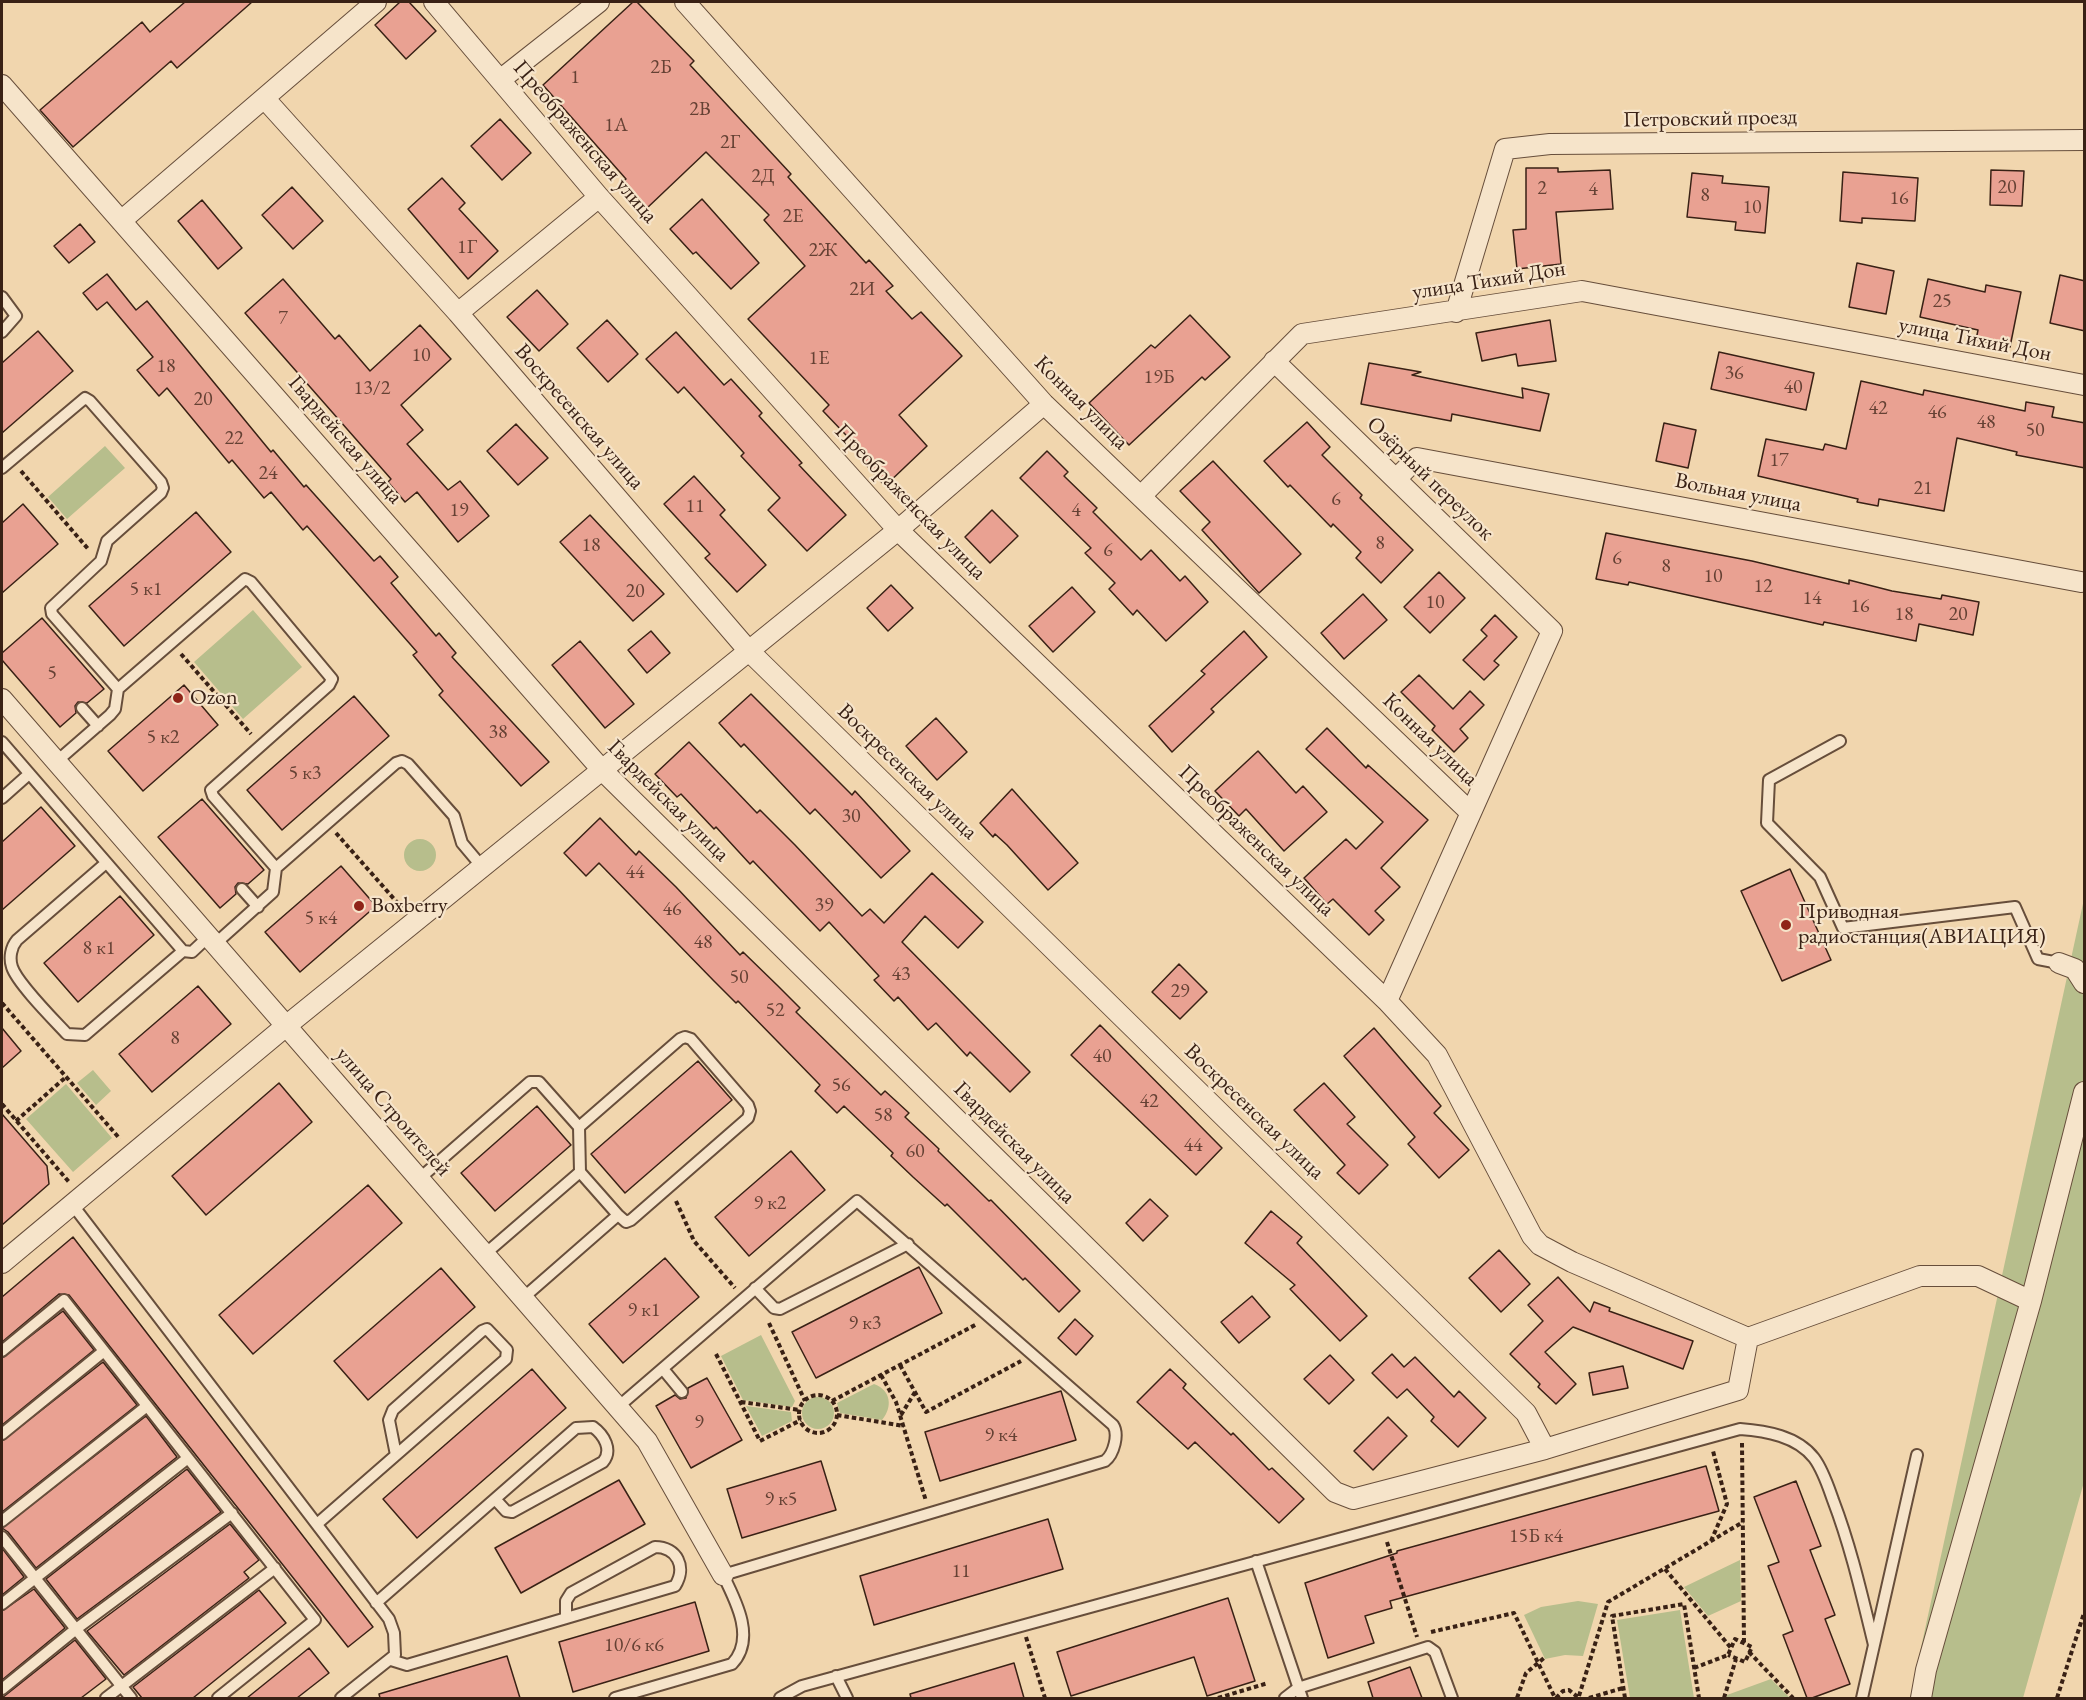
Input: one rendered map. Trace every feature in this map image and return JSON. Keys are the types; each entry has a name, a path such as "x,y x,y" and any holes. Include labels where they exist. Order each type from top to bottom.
{"street":[{"path":"122,221 376,2"},
{"name":"Преображенская улица","path":"434,2 599,197 898,530 1387,1001 1437,1055 1532,1236 1540,1245 1748,1338"},
{"path":"501,80 599,2"},
{"name":"Конная улица","path":"685,2 1044,404 1470,812"},
{"name":"Гвардейская улица","path":"2,85 602,770 1335,1492 1353,1499 1545,1449"},
{"name":"Воскресенская улица","path":"265,99 458,314 748,650 1526,1413 1545,1449"},
{"name":"Петровский проезд","path":"1456,312 1505,149 1551,144 2085,140"},
{"path":"458,314 599,197"},
{"name":"улица Тихий Дон","path":"1141,496 1302,334 1582,291 2085,385"},
{"name":"Озёрный переулок","path":"1274,361 1552,631 1470,812"},
{"path":"2,1263 286,1026 898,530 1044,404"},
{"name":"Вольная улица","path":"1395,479 1417,458 2081,582"},
{"name":"улица Строителей","path":"2,699 647,1441 723,1575"},
{"path":"1387,1001 1470,812"},
{"path":"2059,963 2074,969 2085,983"},
{"path":"1921,1698 1926,1670 2031,1301 2085,1092"},
{"path":"1545,1449 1738,1390 1748,1338 1920,1276 1978,1276 2031,1301"}],"lane":[{"path":"2,297 16,316 2,332"},
{"path":"2,468 79,400 85,398 164,488 161,494 107,541 100,562 51,608 52,614 117,689"},
{"path":"56,762 115,710 117,689 245,579 251,582 330,673 332,679 329,685 211,790 213,796 276,868"},
{"path":"81,708 98,726"},
{"path":"1840,741 1769,780 1767,823 1820,877 1843,928 2015,907 2038,959 2059,963"},
{"path":"2,742 187,954 212,941 258,907 273,892 276,868 396,763 402,761 408,764 454,816 462,843 483,868"},
{"path":"2,798 29,774"},
{"path":"106,863 13,945 12,969 62,1029 73,1035 90,1032 183,951"},
{"path":"242,889 258,907"},
{"path":"419,1179 535,1080 579,1127 580,1172 626,1222 748,1118 750,1112 748,1105 691,1039 686,1037 579,1127"},
{"path":"485,1254 580,1172"},
{"path":"77,1200 388,1618 394,1633 396,1649 391,1660 342,1698"},
{"path":"615,1698 732,1664 740,1656 743,1641 742,1620 723,1575 1109,1458 1116,1433 1113,1425 857,1201 618,1407"},
{"path":"523,1298 618,1215"},
{"path":"755,1288 774,1308 780,1309 908,1244"},
{"path":"2,1351 64,1300 315,1620 218,1698"},
{"path":"317,1524 506,1359 507,1350 487,1329 389,1414 396,1455"},
{"path":"2,1434 104,1351"},
{"path":"663,1369 682,1392"},
{"path":"2,1521 147,1406"},
{"path":"376,1602 579,1426 592,1427 604,1437 608,1452 603,1462 512,1512 506,1511 495,1499"},
{"path":"780,1698 836,1676 1742,1429 1767,1431 1798,1444 1814,1458 1824,1477 1850,1546 1874,1645"},
{"path":"1862,1698 1917,1455"},
{"path":"2,1604 33,1577 188,1458"},
{"path":"2,1689 76,1629 232,1513"},
{"path":"2,1537 131,1698"},
{"path":"391,1660 407,1665 675,1586 681,1573 678,1559 668,1549 655,1547 571,1593 566,1601 566,1618"},
{"path":"1256,1561 1300,1693"},
{"path":"106,1698 275,1568"},
{"path":"1285,1698 1431,1647 1452,1698"},
{"path":"836,1676 847,1698"}],"path":[{"path":"11,460 100,562"},
{"path":"171,642 261,745"},
{"path":"328,823 415,923"},
{"path":"2,1003 132,1154"},
{"path":"16,1121 66,1077"},
{"path":"2,1104 77,1200"},
{"path":"832,1401 984,1320"},
{"path":"716,1354 760,1441 801,1420"},
{"path":"900,1365 926,1412 1026,1358"},
{"path":"881,1375 904,1426 927,1503"},
{"path":"900,1416 914,1391 921,1386"},
{"path":"817,1395 832,1401 837,1415 834,1425 819,1432 811,1431 801,1420 800,1410 805,1401 817,1395"},
{"path":"740,1402 800,1410"},
{"path":"837,1415 904,1426"},
{"path":"1742,1429 1744,1644"},
{"path":"1709,1437 1727,1504 1711,1541"},
{"path":"1556,1698 1563,1691 1569,1690 1579,1697 1608,1602 1743,1522"},
{"path":"1382,1527 1421,1649"},
{"path":"1665,1569 1731,1648"},
{"path":"1625,1698 1612,1616 1684,1605 1699,1698"},
{"path":"2057,1698 2085,1613"},
{"path":"1022,1625 1045,1698"},
{"path":"1694,1668 1728,1655 1735,1639 1752,1647 1745,1662 1728,1655"},
{"path":"1749,1652 1793,1698"},
{"path":"1517,1698 1526,1673 1544,1658"},
{"path":"1724,1698 1736,1659"},
{"path":"1218,1698 1268,1683"},
{"path":"1589,1698 1623,1688"}],"green space":[{"path":"105,446 125,468 67,519 48,497"},
{"path":"253,610 302,667 243,719 194,662"},
{"path":"420,839 432,843 436,855 432,867 420,871 408,867 404,855 408,843"},
{"path":"2084,899 2084,1482 2023,1698 1910,1698"},
{"path":"93,1070 111,1091 96,1105 77,1083"},
{"path":"66,1084 112,1138 73,1172 26,1119"},
{"path":"761,1335 795,1401 792,1407 743,1400 721,1356"},
{"path":"874,1384 884,1390 888,1399 888,1410 882,1420 840,1413 837,1403"},
{"path":"818,1397 829,1402 834,1413 829,1424 818,1429 807,1424 802,1413 807,1402"},
{"path":"746,1406 791,1412 792,1421 762,1436"},
{"path":"1740,1560 1741,1601 1708,1616 1684,1587"},
{"path":"1578,1601 1598,1604 1583,1656 1565,1655 1545,1659 1524,1615 1541,1607"},
{"path":"1680,1610 1694,1698 1630,1698 1617,1620"},
{"path":"1771,1679 1790,1698 1726,1698 1727,1695"}],"building":[{"path":"185,2 252,2 177,68 171,61 73,147 40,110 142,22 150,32"},
{"path":"400,2 409,2 436,31 406,59 375,25"},
{"path":"633,2 637,2 694,61 690,65 791,174 788,177 866,263 869,260 893,286 886,291 912,319 921,312 962,356 899,415 927,446 885,486 862,460 866,456 823,411 829,405 748,319 805,266 764,220 769,215 706,152 646,209 622,183 626,179 543,85"},
{"path":"500,119 531,153 502,180 471,146"},
{"path":"1526,168 1558,168 1558,172 1610,170 1613,209 1556,212 1561,264 1517,269 1513,230 1526,229"},
{"path":"1991,170 2024,171 2022,206 1990,205"},
{"path":"1843,172 1918,178 1915,221 1862,218 1862,223 1840,221"},
{"path":"1692,173 1723,176 1722,183 1769,187 1765,233 1735,230 1736,222 1687,217"},
{"path":"442,178 465,203 459,209 498,251 468,279 408,209"},
{"path":"292,187 323,221 293,249 262,215"},
{"path":"702,199 759,263 731,289 696,252 693,254 670,229"},
{"path":"202,200 242,248 218,269 178,221"},
{"path":"80,224 95,242 69,263 54,246"},
{"path":"1857,263 1894,271 1886,314 1849,307"},
{"path":"107,274 136,310 147,301 271,452 273,450 304,487 306,485 374,561 380,556 398,577 391,583 436,636 439,633 456,653 452,657 549,762 521,786 439,695 443,691 413,655 417,652 307,526 303,530 271,492 264,498 232,460 229,463 167,388 159,396 137,370 153,357 107,302 97,310 83,293"},
{"path":"2060,275 2085,281 2085,331 2050,323"},
{"path":"283,279 335,339 339,335 370,371 420,325 451,359 401,405 423,430 407,444 448,490 460,481 489,516 458,542 417,492 405,502 388,482 391,479 245,313"},
{"path":"1928,279 1985,292 1986,285 2021,292 2010,347 1976,340 1978,330 1920,317"},
{"path":"537,290 568,324 539,351 507,317"},
{"path":"1190,315 1230,357 1205,380 1202,377 1129,445 1089,403 1151,345 1155,348"},
{"path":"607,320 638,354 608,382 577,348"},
{"path":"1550,320 1556,361 1518,366 1516,354 1482,361 1476,333"},
{"path":"38,331 73,371 2,433 2,363"},
{"path":"676,332 724,385 731,379 762,413 759,416 802,463 799,465 846,515 807,551 768,510 780,498 741,456 744,453 684,387 678,393 646,359"},
{"path":"1719,352 1814,373 1806,410 1711,389"},
{"path":"1369,363 1421,372 1412,375 1523,398 1522,388 1549,394 1540,431 1452,414 1451,421 1361,404"},
{"path":"1861,381 1923,395 1924,390 2025,411 2026,402 2054,407 2052,417 2085,423 2085,468 2016,455 2017,452 1957,438 1944,511 1879,499 1878,506 1857,502 1858,499 1758,476 1766,439 1823,450 1825,444 1846,449"},
{"path":"1307,422 1330,447 1322,455 1362,495 1360,498 1413,550 1381,583 1356,558 1361,552 1333,524 1331,527 1290,485 1288,487 1264,461"},
{"path":"1664,423 1696,430 1688,468 1656,461"},
{"path":"516,424 548,458 518,485 487,451"},
{"path":"1047,451 1068,472 1064,476 1097,508 1093,512 1141,560 1151,550 1180,581 1185,576 1208,602 1166,641 1137,610 1133,615 1109,589 1115,583 1085,553 1091,548 1020,478"},
{"path":"1213,461 1301,554 1259,593 1202,530 1210,522 1180,491"},
{"path":"694,476 725,510 720,515 766,565 737,592 705,558 710,554 664,504"},
{"path":"23,504 58,544 2,593 2,523"},
{"path":"992,510 1018,536 990,563 965,537"},
{"path":"196,512 231,552 124,646 89,606"},
{"path":"590,515 664,594 633,621 560,542"},
{"path":"1606,533 1752,561 1849,584 1849,580 1892,591 1941,599 1942,595 1979,602 1973,635 1919,624 1916,641 1824,622 1823,625 1629,582 1628,585 1596,579"},
{"path":"1439,572 1465,598 1430,633 1404,607"},
{"path":"891,585 913,608 888,631 867,608"},
{"path":"1072,587 1095,612 1053,652 1029,626"},
{"path":"1363,594 1387,620 1344,659 1321,633"},
{"path":"1495,615 1517,637 1494,661 1499,665 1484,680 1463,660 1487,636 1481,630"},
{"path":"42,618 104,689 87,703 78,702 75,706 76,713 60,727 2,660 2,653"},
{"path":"651,631 670,653 647,673 628,650"},
{"path":"1244,631 1267,657 1211,709 1214,712 1172,752 1149,726 1205,674 1201,671"},
{"path":"580,641 634,704 605,728 552,665"},
{"path":"1419,675 1453,709 1470,691 1484,705 1460,729 1468,738 1454,752 1432,730 1435,726 1401,692"},
{"path":"184,685 218,725 143,791 108,751"},
{"path":"751,694 852,795 855,791 910,851 881,878 815,809 810,814 744,744 741,747 719,723"},
{"path":"354,696 389,736 282,830 247,790"},
{"path":"936,718 967,752 937,780 906,746"},
{"path":"1327,728 1366,768 1368,765 1428,820 1381,868 1400,887 1375,911 1384,920 1369,935 1333,899 1327,904 1304,878 1346,839 1356,849 1383,822 1306,749"},
{"path":"689,742 757,813 760,810 795,845 862,916 870,909 884,923 932,873 983,922 958,948 925,916 902,942 1030,1072 1010,1092 970,1052 967,1056 936,1023 928,1030 898,997 894,1001 874,980 879,976 829,922 820,931 753,861 750,864 716,827 714,829 681,794 677,797 655,774"},
{"path":"1258,751 1296,793 1303,786 1327,812 1284,851 1246,809 1239,816 1215,791"},
{"path":"1012,789 1078,863 1048,890 1007,845 995,834 993,837 980,823"},
{"path":"202,799 264,870 248,884 238,883 235,887 236,894 220,908 158,837"},
{"path":"41,807 75,846 2,910 2,842"},
{"path":"600,818 636,855 639,851 676,887 740,955 743,952 778,986 800,1008 796,1012 881,1095 885,1091 909,1113 905,1117 1080,1291 1059,1312 1025,1278 1023,1280 947,1204 945,1206 891,1156 893,1153 844,1106 837,1113 815,1091 820,1085 599,863 586,876 564,853"},
{"path":"341,866 376,906 300,972 265,932"},
{"name":"Приводная радиостанция(АВИАЦИЯ)","path":"1790,869 1831,960 1782,981 1741,891"},
{"path":"120,896 154,935 78,1002 44,963"},
{"path":"1179,964 1207,992 1180,1019 1152,992"},
{"path":"198,986 231,1024 152,1092 119,1054"},
{"path":"1100,1025 1222,1148 1196,1175 1071,1055"},
{"path":"2,1028 21,1051 2,1068"},
{"path":"1374,1028 1441,1106 1434,1113 1469,1150 1439,1178 1408,1144 1415,1137 1344,1056"},
{"path":"698,1061 732,1100 625,1193 591,1154"},
{"path":"279,1083 312,1122 206,1215 172,1176"},
{"path":"1324,1083 1355,1117 1347,1124 1388,1165 1359,1194 1337,1173 1345,1165 1294,1110"},
{"path":"537,1106 571,1145 495,1211 461,1173"},
{"path":"2,1114 47,1166 49,1184 2,1225"},
{"path":"791,1151 825,1190 749,1256 715,1217"},
{"path":"368,1185 402,1223 253,1354 219,1315"},
{"path":"1150,1199 1168,1216 1143,1241 1126,1223"},
{"path":"1271,1211 1302,1237 1297,1243 1367,1316 1340,1341 1290,1289 1295,1285 1245,1243"},
{"path":"73,1237 373,1627 348,1647 69,1295 59,1294 2,1342 2,1297"},
{"path":"1499,1250 1530,1284 1501,1312 1469,1278"},
{"path":"665,1258 699,1297 623,1363 589,1324"},
{"path":"919,1267 942,1313 816,1378 792,1332"},
{"path":"441,1268 475,1307 368,1400 334,1361"},
{"path":"1558,1277 1590,1312 1594,1302 1610,1308 1609,1311 1693,1341 1683,1369 1573,1327 1545,1352 1576,1384 1556,1404 1510,1354 1543,1321 1528,1305"},
{"path":"1252,1296 1270,1317 1239,1343 1221,1322"},
{"path":"63,1311 94,1350 2,1425 2,1358"},
{"path":"1075,1319 1093,1336 1076,1355 1058,1338"},
{"path":"1392,1354 1404,1367 1415,1357 1454,1397 1459,1391 1486,1418 1458,1447 1431,1421 1434,1417 1407,1389 1397,1398 1372,1373"},
{"path":"1330,1355 1354,1380 1329,1404 1304,1379"},
{"path":"103,1362 137,1405 2,1512 2,1441"},
{"path":"1623,1366 1628,1388 1593,1395 1589,1373"},
{"path":"532,1369 566,1408 417,1538 383,1499"},
{"path":"1170,1369 1186,1384 1183,1388 1231,1435 1233,1433 1269,1470 1272,1468 1304,1499 1279,1523 1195,1442 1188,1449 1137,1402"},
{"path":"707,1378 742,1440 691,1468 656,1406 675,1395 680,1399 686,1398 688,1388"},
{"path":"1061,1391 1076,1440 940,1481 925,1432"},
{"path":"146,1416 177,1457 36,1568 8,1532 2,1528"},
{"path":"1388,1417 1407,1436 1373,1470 1354,1451"},
{"path":"821,1461 836,1510 742,1538 727,1489"},
{"path":"1706,1466 1719,1511 1390,1601 1392,1608 1365,1616 1374,1643 1328,1658 1305,1583 1397,1553 1397,1551"},
{"path":"187,1469 221,1512 77,1619 46,1579"},
{"path":"619,1480 645,1524 521,1593 495,1548"},
{"path":"1796,1481 1821,1546 1810,1550 1835,1615 1825,1619 1850,1684 1812,1698 1807,1698 1783,1635 1793,1631 1768,1566 1779,1562 1754,1497"},
{"path":"1048,1519 1063,1569 874,1625 860,1576"},
{"path":"230,1524 259,1560 244,1572 249,1578 124,1675 87,1631"},
{"path":"2,1548 24,1577 2,1595"},
{"path":"34,1589 65,1628 2,1680 2,1611"},
{"path":"259,1590 286,1623 193,1698 142,1698 133,1687"},
{"path":"1228,1598 1255,1681 1207,1696 1194,1657 1071,1696 1057,1652"},
{"path":"695,1602 709,1651 573,1692 559,1642"},
{"path":"75,1640 106,1679 81,1698 2,1698"},
{"path":"309,1648 329,1673 297,1698 247,1698"},
{"path":"507,1656 520,1698 380,1698 379,1694"},
{"path":"1014,1663 1024,1698 911,1698 910,1694"},
{"path":"1410,1667 1422,1698 1373,1698 1368,1682"}],"place":[{"name":"Ozon","path":"178,698"},
{"name":"Boxberry","path":"359,906"},
{"name":"Приводная радиостанция(АВИАЦИЯ)","path":"1786,925"}]}
